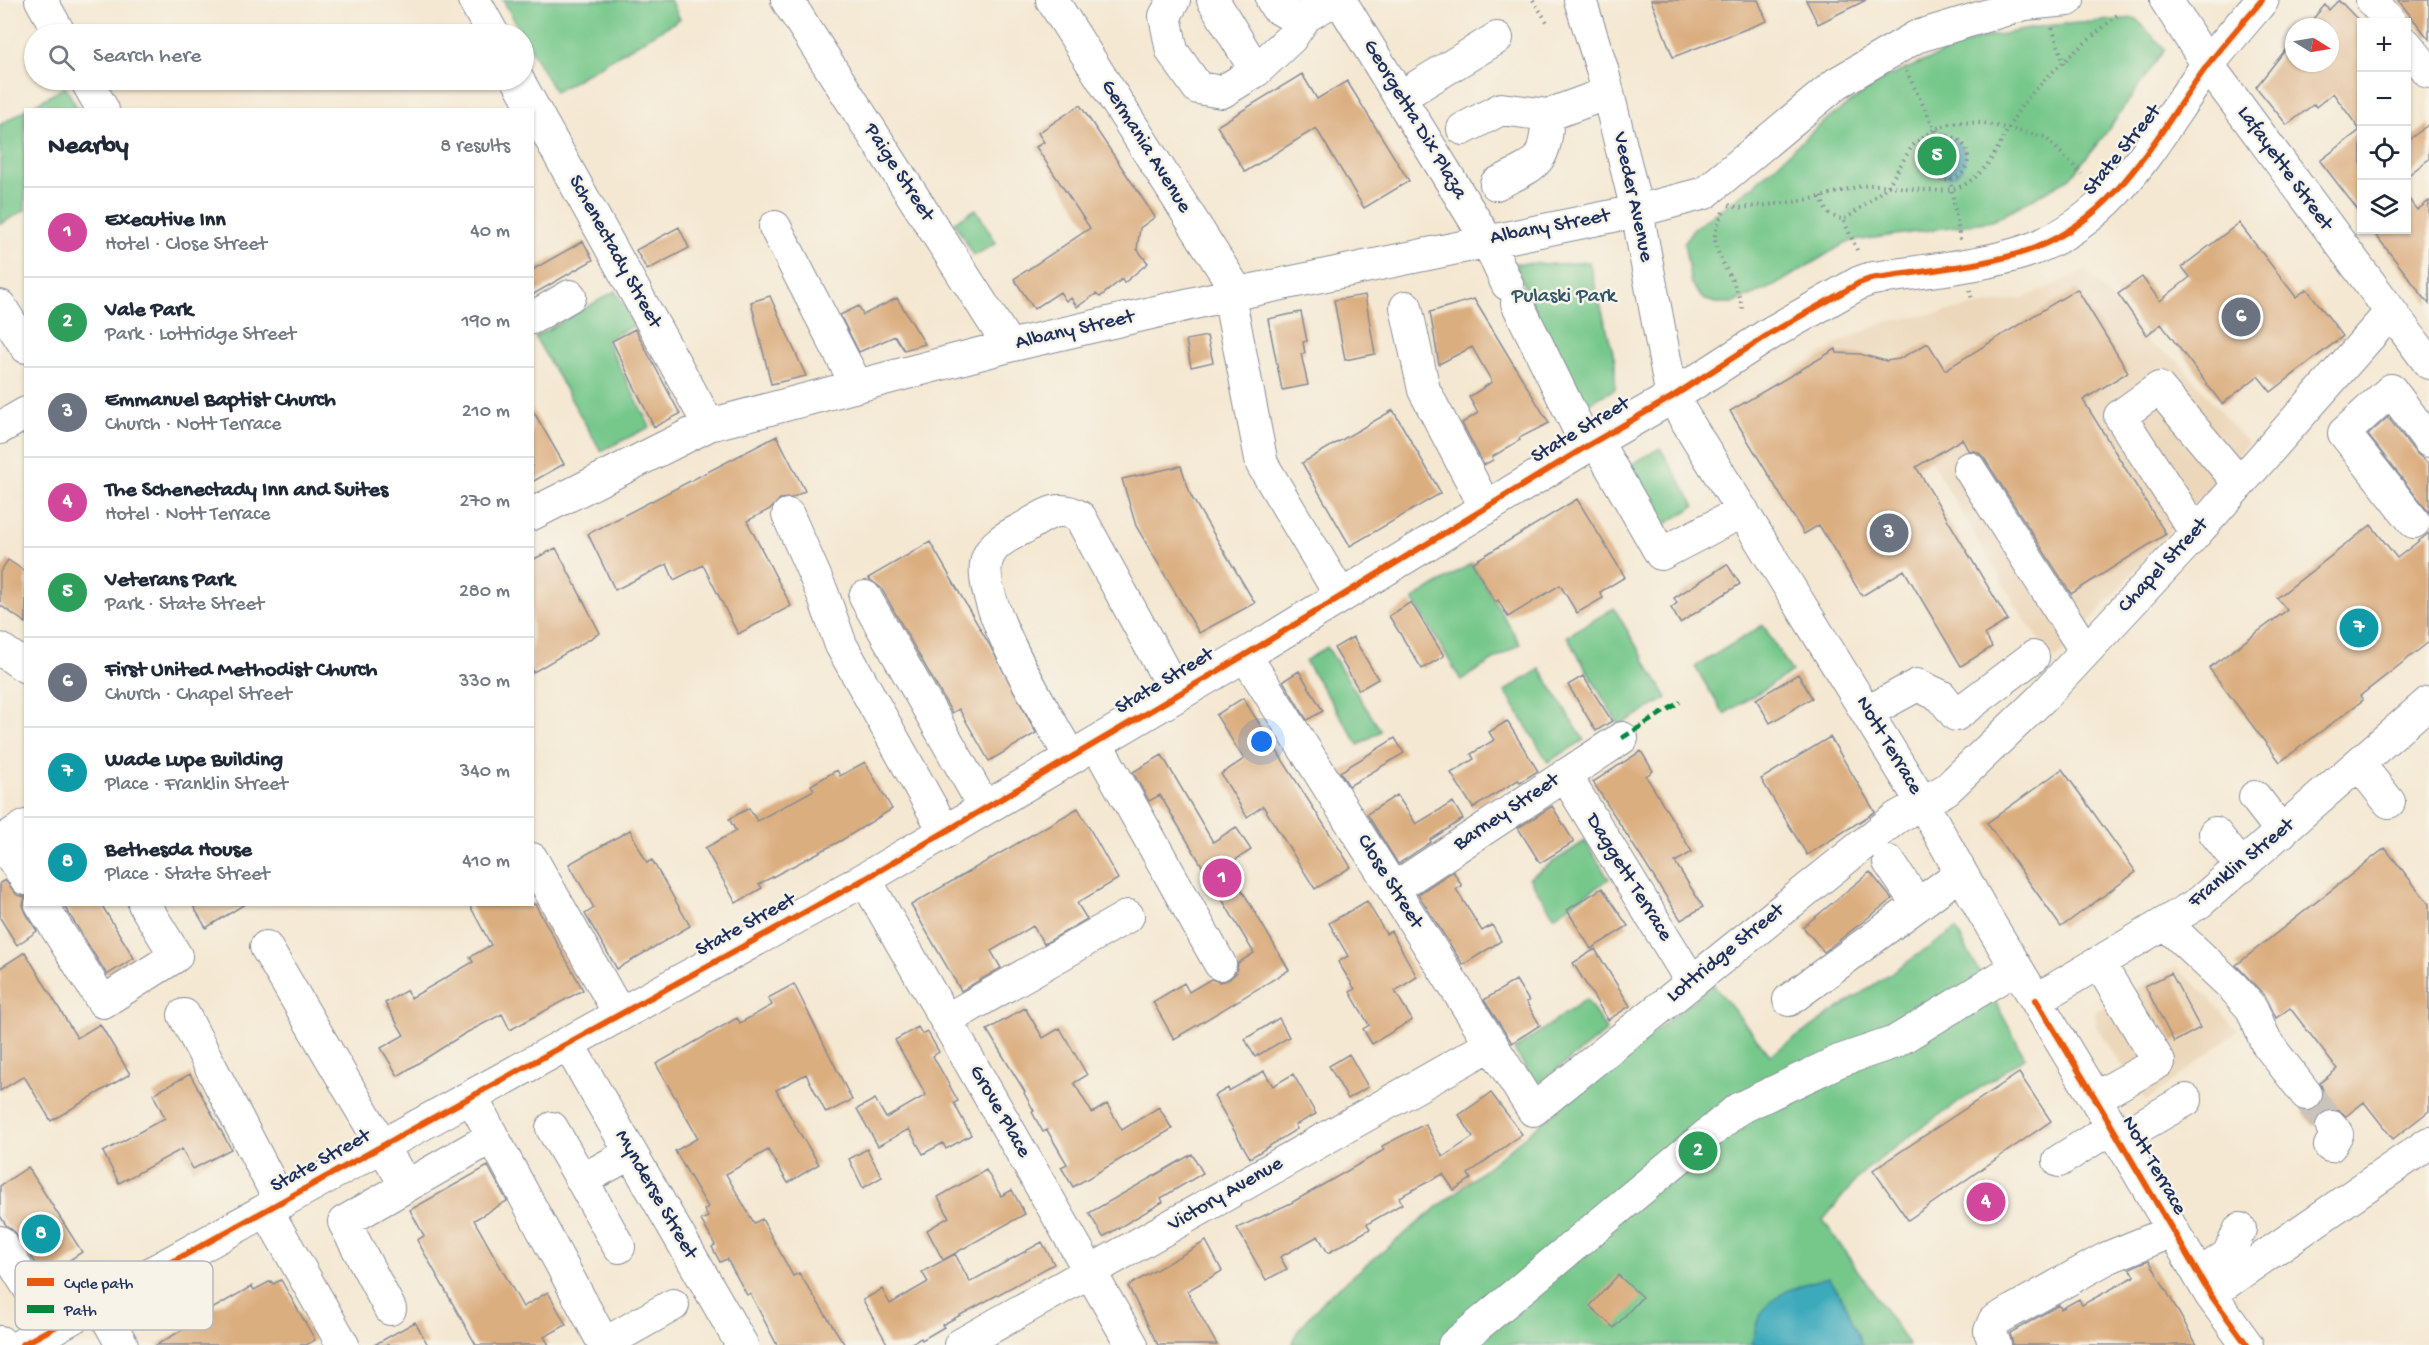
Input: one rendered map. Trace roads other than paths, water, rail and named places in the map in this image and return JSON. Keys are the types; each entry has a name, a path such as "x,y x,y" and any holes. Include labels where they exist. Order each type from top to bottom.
{"main road":[{"name":"State Street","path":"176,1261 865,879 1245,655 1672,397 1771,333 1870,279 2002,257 2034,248 2079,226 2105,204 2130,176 2208,65 2262,0"},
{"name":"State Street","path":"22,1345 50,1330"}],"street":[{"path":"41,0 54,24"},
{"path":"474,0 487,24"},
{"name":"Paige Street","path":"787,0 1009,346"},
{"name":"Germania Avenue","path":"1052,0 1233,294"},
{"path":"1174,0 1165,16 1172,51 1198,87 1221,92 1256,71 1291,38 1306,16 1334,0"},
{"path":"1213,0 1256,71"},
{"path":"1272,0 1276,7 1302,22"},
{"name":"Georgetta Dix Plaza","path":"1340,0 1487,240 1591,444 1661,555 1743,511"},
{"name":"Veeder Avenue","path":"1580,0 1602,69 1637,211 1672,397"},
{"name":"Lafayette Street","path":"2166,0 2208,65 2429,363"},
{"path":"2372,0 2387,18"},
{"path":"1637,211 1705,193 1837,83 1916,37 1952,12 2025,4 2058,6"},
{"path":"1400,97 1497,38"},
{"path":"2411,50 2429,72"},
{"path":"92,90 102,108"},
{"name":"Schenectady Street","path":"524,90 534,108"},
{"path":"1463,129 1501,109 1548,115 1608,93"},
{"name":"Schenectady Street","path":"534,109 709,425"},
{"path":"1496,184 1527,168 1542,156 1548,115"},
{"name":"Albany Street","path":"534,513 709,425 1009,346 1233,294 1637,211"},
{"path":"775,227 857,386"},
{"path":"1233,294 1262,464 1341,596"},
{"path":"534,317 570,296"},
{"path":"0,306 24,344"},
{"path":"1406,307 1424,390 1486,508"},
{"name":"Chapel Street","path":"1923,804 1947,789 2047,704 2390,313"},
{"path":"2196,533 2120,416 2159,388 2239,483"},
{"path":"2414,522 2344,433 2391,390 2429,441"},
{"name":"Nott Terrace","path":"1672,397 1868,712 2016,968 2096,1098 2204,1285 2247,1345"},
{"path":"0,428 24,414"},
{"path":"1969,468 2085,661"},
{"path":"1177,695 1080,518 1070,511 1056,509 995,545 987,558 986,571 990,597 1000,630 1083,750 1220,964"},
{"path":"788,515 822,592 840,645 945,832"},
{"path":"865,597 985,808"},
{"path":"0,649 24,666"},
{"name":"Close Street","path":"1245,655 1533,1110"},
{"path":"1868,712 1917,685 1941,696 1956,716 2033,657"},
{"name":"Franklin Street","path":"2036,1000 2200,902 2283,832 2429,702"},
{"name":"Barney Street","path":"1393,889 1622,738"},
{"path":"2359,764 2389,802"},
{"name":"Daggett Terrace","path":"1565,774 1691,981"},
{"path":"2255,796 2283,832"},
{"name":"Lottridge Street","path":"1533,1110 1896,818 1923,804"},
{"path":"2215,832 2242,867"},
{"path":"9,836 24,874"},
{"path":"1889,862 1918,905"},
{"path":"534,864 620,1015"},
{"path":"1789,1000 1961,873"},
{"name":"Grove Place","path":"865,879 1132,1345"},
{"path":"42,906 103,1002 176,957 145,906"},
{"path":"946,1020 1128,916"},
{"path":"2165,922 2233,987 2252,1009 2266,1042 2306,1094"},
{"path":"266,947 406,1186"},
{"path":"2096,1098 2159,1062 2099,963"},
{"path":"1454,1345 1738,1109 1839,1061 1895,1042 2016,968"},
{"path":"184,1015 274,1207 343,1345"},
{"name":"Mynderse Street","path":"568,1044 742,1345"},
{"name":"Victory Avenue","path":"960,1345 1492,1044"},
{"path":"472,1098 604,1344 673,1305"},
{"path":"2060,1161 2186,1100"},
{"path":"552,1128 619,1247"},
{"path":"390,1309 344,1222 492,1137"},
{"path":"2204,1285 2429,1143"},
{"path":"582,1180 631,1153"},
{"path":"2204,1285 2228,1255 2240,1229"},
{"path":"1995,1345 1990,1330 1994,1321 2107,1258 2173,1231"},
{"path":"0,1242 15,1266"},
{"path":"114,1330 122,1345"}],"water":[{"path":"1946,139 1960,144 1965,158 1960,172 1946,177 1932,172 1927,158 1932,144"},
{"path":"1829,1277 1847,1307 1862,1345 1752,1345 1758,1321 1772,1301 1789,1290"}],"tunnel":[{"path":"2306,1094 2332,1127"}],"place":[{"name":"Veterans Park","path":"1937,156"},
{"name":"First United Methodist Church","path":"2241,317"},
{"name":"Emmanuel Baptist Church","path":"1889,533"},
{"name":"Wade Lupe Building","path":"2359,628"},
{"name":"Executive Inn","path":"1222,878"},
{"name":"Vale Park","path":"1698,1151"},
{"name":"The Schenectady Inn and Suites","path":"1986,1202"},
{"name":"Bethesda House","path":"41,1234"}],"park label":[{"name":"Pulaski Park","path":"1564,297"}]}
